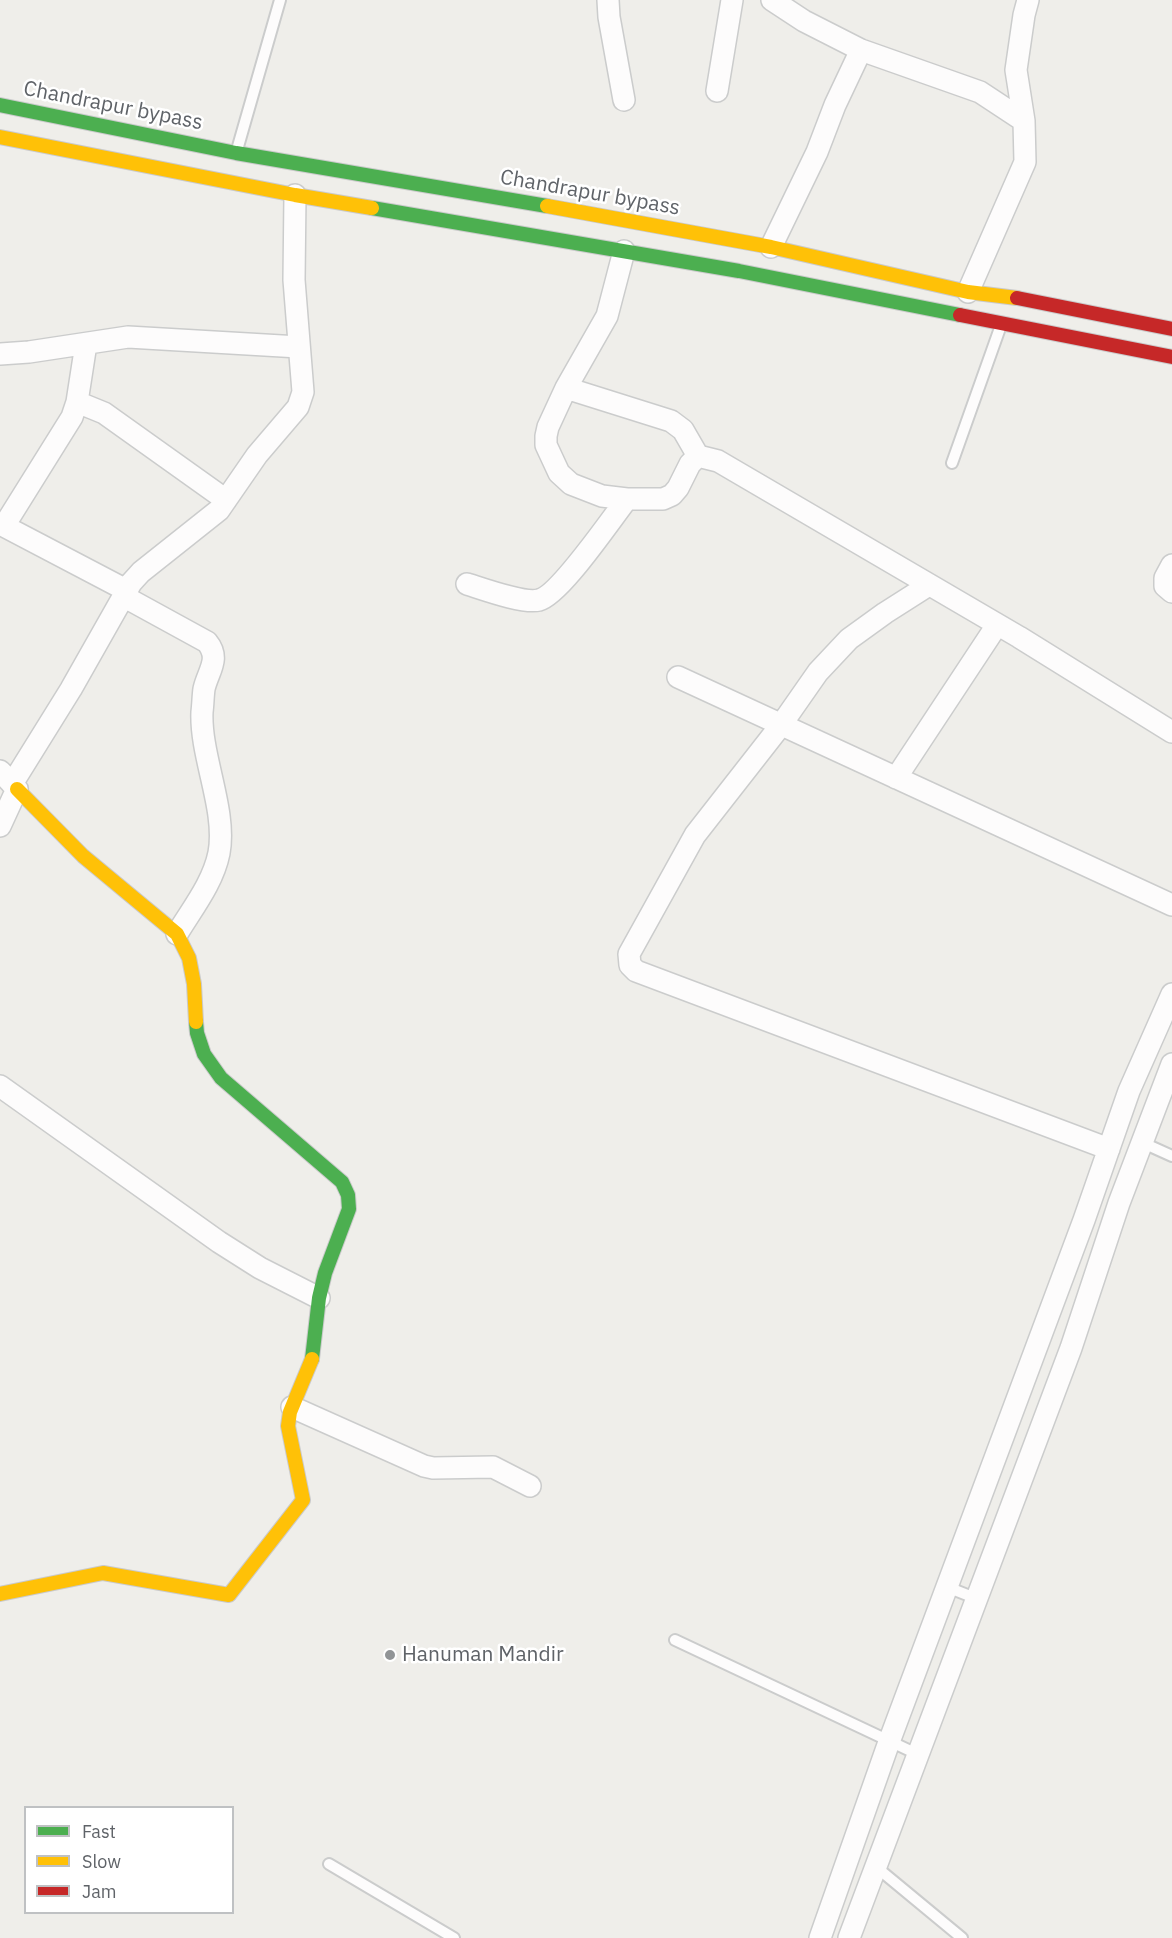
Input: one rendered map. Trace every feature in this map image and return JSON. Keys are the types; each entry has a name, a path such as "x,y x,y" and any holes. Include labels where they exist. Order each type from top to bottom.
{"main road":[{"name":"Chandrapur bypass","path":"0,105 236,153 632,220 771,247 968,292 1010,297 1172,329"},
{"path":"0,137 295,195 624,250 1172,357"},
{"path":"0,1594 103,1573 230,1594 303,1500 288,1426 292,1407 312,1359 319,1298 325,1273 349,1209 347,1189 342,1182 221,1078 204,1054 197,1033 194,984 189,958 177,934 83,856 10,781"}],"street":[{"path":"608,0 624,100"},
{"path":"717,92 732,0"},
{"path":"772,0 804,21 861,50 980,92 1024,121"},
{"path":"968,292 1023,168 1026,155 1024,121 1016,70 1028,0"},
{"path":"771,247 817,152 834,105 861,50"},
{"path":"0,826 10,781 76,679 136,576 214,515 257,455 302,400 294,280 295,195"},
{"path":"624,250 607,316 566,388 546,436 546,445 559,473 570,484 602,495 627,499 663,499 672,495 690,464 698,456"},
{"path":"0,354 128,337 299,347"},
{"path":"86,344 77,402 65,429 2,525 125,593 207,642 213,650 214,659 204,689 202,714 219,828 219,851 215,868 207,884 177,934"},
{"path":"566,388 671,421 683,430 698,456 718,461 997,625 1172,732"},
{"path":"77,402 104,413 226,500"},
{"path":"467,584 527,601 540,600 561,584 627,499"},
{"path":"1172,565 1165,579 1165,586 1172,592"},
{"path":"929,585 849,639 818,672 781,724 695,834 629,954 630,965 636,971 1109,1149"},
{"path":"896,778 997,625"},
{"path":"678,677 1172,905"},
{"path":"820,1938 890,1742 1084,1220 1129,1091 1172,994"},
{"path":"849,1938 975,1598 1071,1348 1119,1203 1172,1064"},
{"path":"0,1086 227,1247 260,1268 319,1298"},
{"path":"292,1407 424,1466 433,1468 493,1467 530,1486"}],"lane":[{"path":"236,153 280,0"},
{"path":"952,463 1002,323"},
{"path":"1141,1142 1172,1156"},
{"path":"947,1587 975,1598"},
{"path":"675,1640 917,1754"},
{"path":"329,1864 454,1938"},
{"path":"875,1866 962,1938"}],"traffic: fast":[{"path":"0,105 236,153 547,206"},
{"path":"372,208 739,271 960,315"},
{"path":"196,1022 204,1054 221,1078 342,1182 348,1195 349,1209 325,1273 319,1298 312,1359"}],"traffic: slow":[{"path":"0,137 372,208"},
{"path":"547,206 771,247 968,292 1017,298"},
{"path":"17,789 83,856 177,934 189,958 194,984 196,1022"},
{"path":"0,1594 103,1573 229,1595 303,1500 288,1426 290,1412 312,1359"}],"traffic: jam":[{"path":"1017,298 1172,329"},
{"path":"960,315 1172,357"}],"place":[{"name":"Hanuman Mandir","path":"390,1655"}]}
